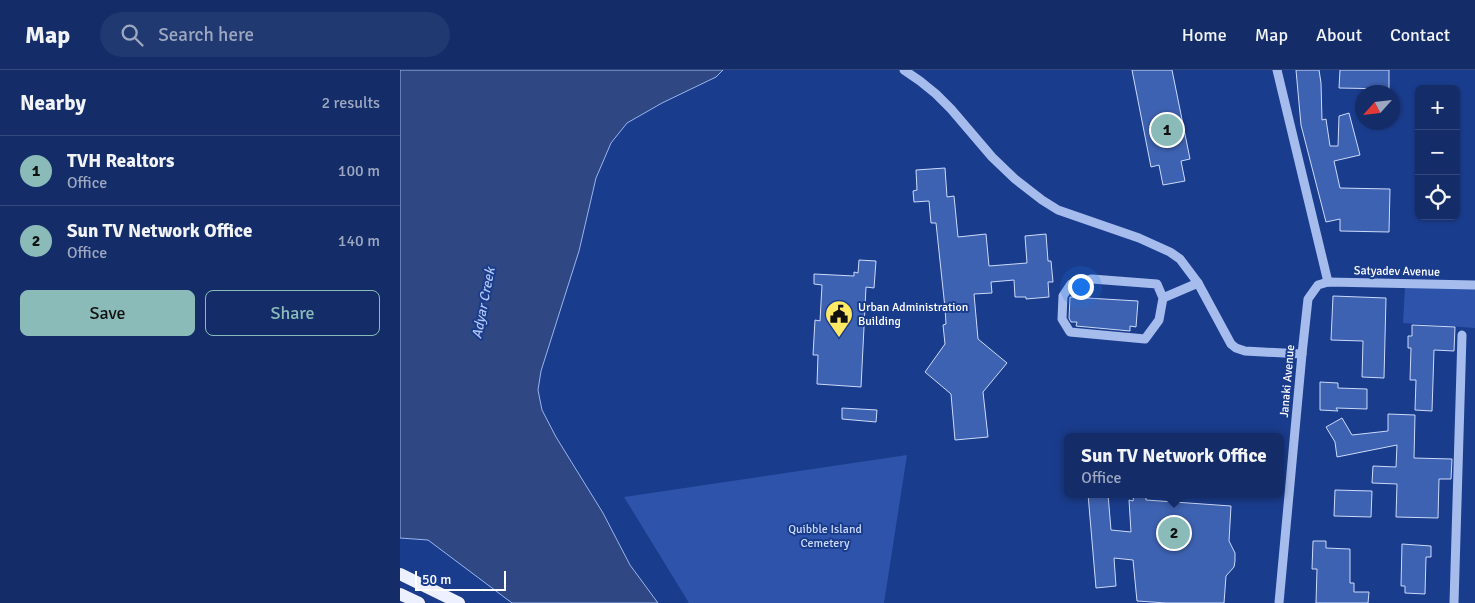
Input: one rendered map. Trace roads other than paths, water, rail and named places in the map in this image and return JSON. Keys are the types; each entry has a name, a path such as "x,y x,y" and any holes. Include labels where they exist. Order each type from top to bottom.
{"main road":[{"path":"400,574 459,603"},
{"path":"400,594 419,603"}],"street":[{"path":"904,70 936,94 992,157 1015,179 1042,200 1058,210 1139,238 1180,258 1198,283 1231,344 1236,348 1245,351 1302,354"},
{"path":"1277,70 1328,282"},
{"path":"1092,279 1157,284 1163,298 1159,320 1146,339 1070,332 1062,319 1063,296 1071,284 1092,279"},
{"name":"Satyadev Avenue","path":"1318,285 1328,282 1475,285"},
{"path":"1163,298 1198,283"},
{"name":"Janaki Avenue","path":"1279,603 1308,299 1318,285"},
{"path":"1454,603 1462,335"}],"water":[{"name":"Adyar Creek","path":"400,70 723,70 716,77 662,103 627,123 611,143 596,178 579,251 541,371 538,390 542,410 556,437 603,513 630,565 658,603 512,603 428,540 400,538"}],"place":[{"name":"TVH Realtors","path":"1167,130"},
{"name":"Urban Administration Building","path":"839,338"},
{"name":"Sun TV Network Office","path":"1174,533"}],"park label":[{"name":"Quibble Island Cemetery","path":"825,536"}]}
